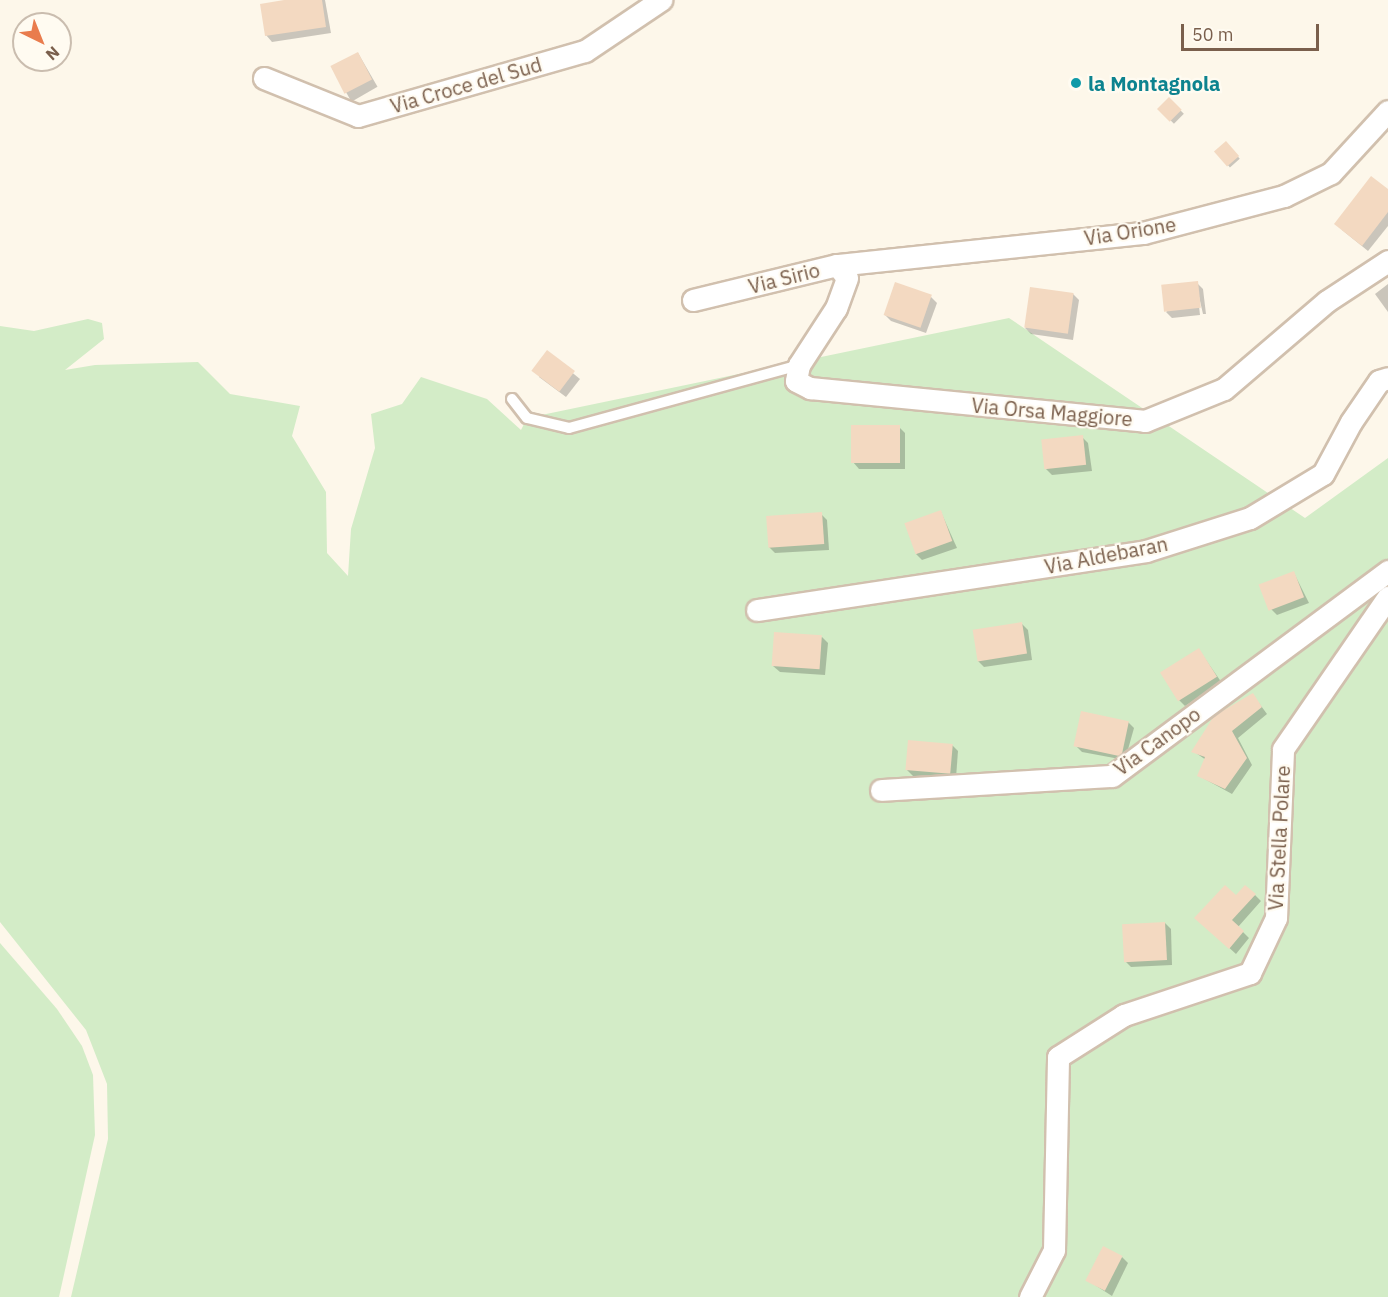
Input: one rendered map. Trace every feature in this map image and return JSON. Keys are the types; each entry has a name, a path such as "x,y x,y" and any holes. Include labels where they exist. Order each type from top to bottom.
{"street":[{"name":"Via Croce del Sud","path":"264,78 358,116 585,51 661,0"},
{"name":"Via Orione","path":"837,265 1143,233 1284,196 1331,173 1388,111"},
{"name":"Via Orsa Maggiore","path":"799,365 796,381 810,388 1145,421 1224,389 1327,301 1388,261"},
{"name":"Via Sirio","path":"693,300 837,265 847,279 836,308 799,365"},
{"name":"Via Aldebaran","path":"757,610 1146,551 1250,518 1323,474 1352,422 1379,381 1388,378"},
{"name":"Via Canopo","path":"881,790 1112,776 1388,571"},
{"name":"Via Stella Polare","path":"1030,1297 1054,1250 1058,1057 1124,1015 1250,973 1276,918 1284,749 1388,597"}],"lane":[{"path":"512,399 527,418 569,428 799,365"}],"green space":[{"path":"1009,318 1305,518 1388,458 1388,1297 71,1297 108,1139 107,1084 86,1030 0,922 0,326 34,331 88,319 102,323 104,339 65,370 95,365 198,362 230,394 300,406 292,436 326,492 327,553 348,576 351,529 375,448 371,414 402,404 421,377 487,399 521,430 527,418"},
{"path":"0,943 57,1009 82,1046 93,1075 95,1135 59,1297 0,1297"}],"building":[{"path":"284,0 322,0 326,27 265,36 260,4"},
{"path":"358,52 372,80 344,94 330,66"},
{"path":"1169,97 1182,110 1170,122 1157,109"},
{"path":"1226,141 1239,156 1227,167 1214,151"},
{"path":"1371,176 1388,189 1388,212 1362,246 1334,224"},
{"path":"1198,281 1201,308 1164,312 1161,285"},
{"path":"895,282 932,295 920,328 884,315"},
{"path":"1030,287 1074,293 1068,334 1024,328"},
{"path":"547,350 575,371 559,392 531,371"},
{"path":"851,425 900,425 900,463 851,463"},
{"path":"1083,435 1086,465 1044,469 1041,439"},
{"path":"941,510 952,541 916,554 904,523"},
{"path":"822,512 824,544 768,548 766,516"},
{"path":"1294,571 1304,597 1269,611 1259,585"},
{"path":"1022,622 1027,654 978,661 973,630"},
{"path":"774,632 822,635 820,669 772,666"},
{"path":"1199,648 1217,677 1178,701 1160,672"},
{"path":"1253,693 1262,707 1232,731 1247,758 1225,789 1197,776 1205,757 1191,752 1214,716"},
{"path":"1081,711 1129,721 1121,756 1074,746"},
{"path":"908,740 953,744 950,774 905,770"},
{"path":"1225,885 1236,895 1245,885 1256,894 1232,920 1244,931 1229,949 1194,918"},
{"path":"1165,922 1167,960 1124,962 1122,924"},
{"path":"1103,1246 1123,1256 1105,1291 1085,1281"}],"place":[{"name":"la Montagnola","path":"1076,83"}]}
